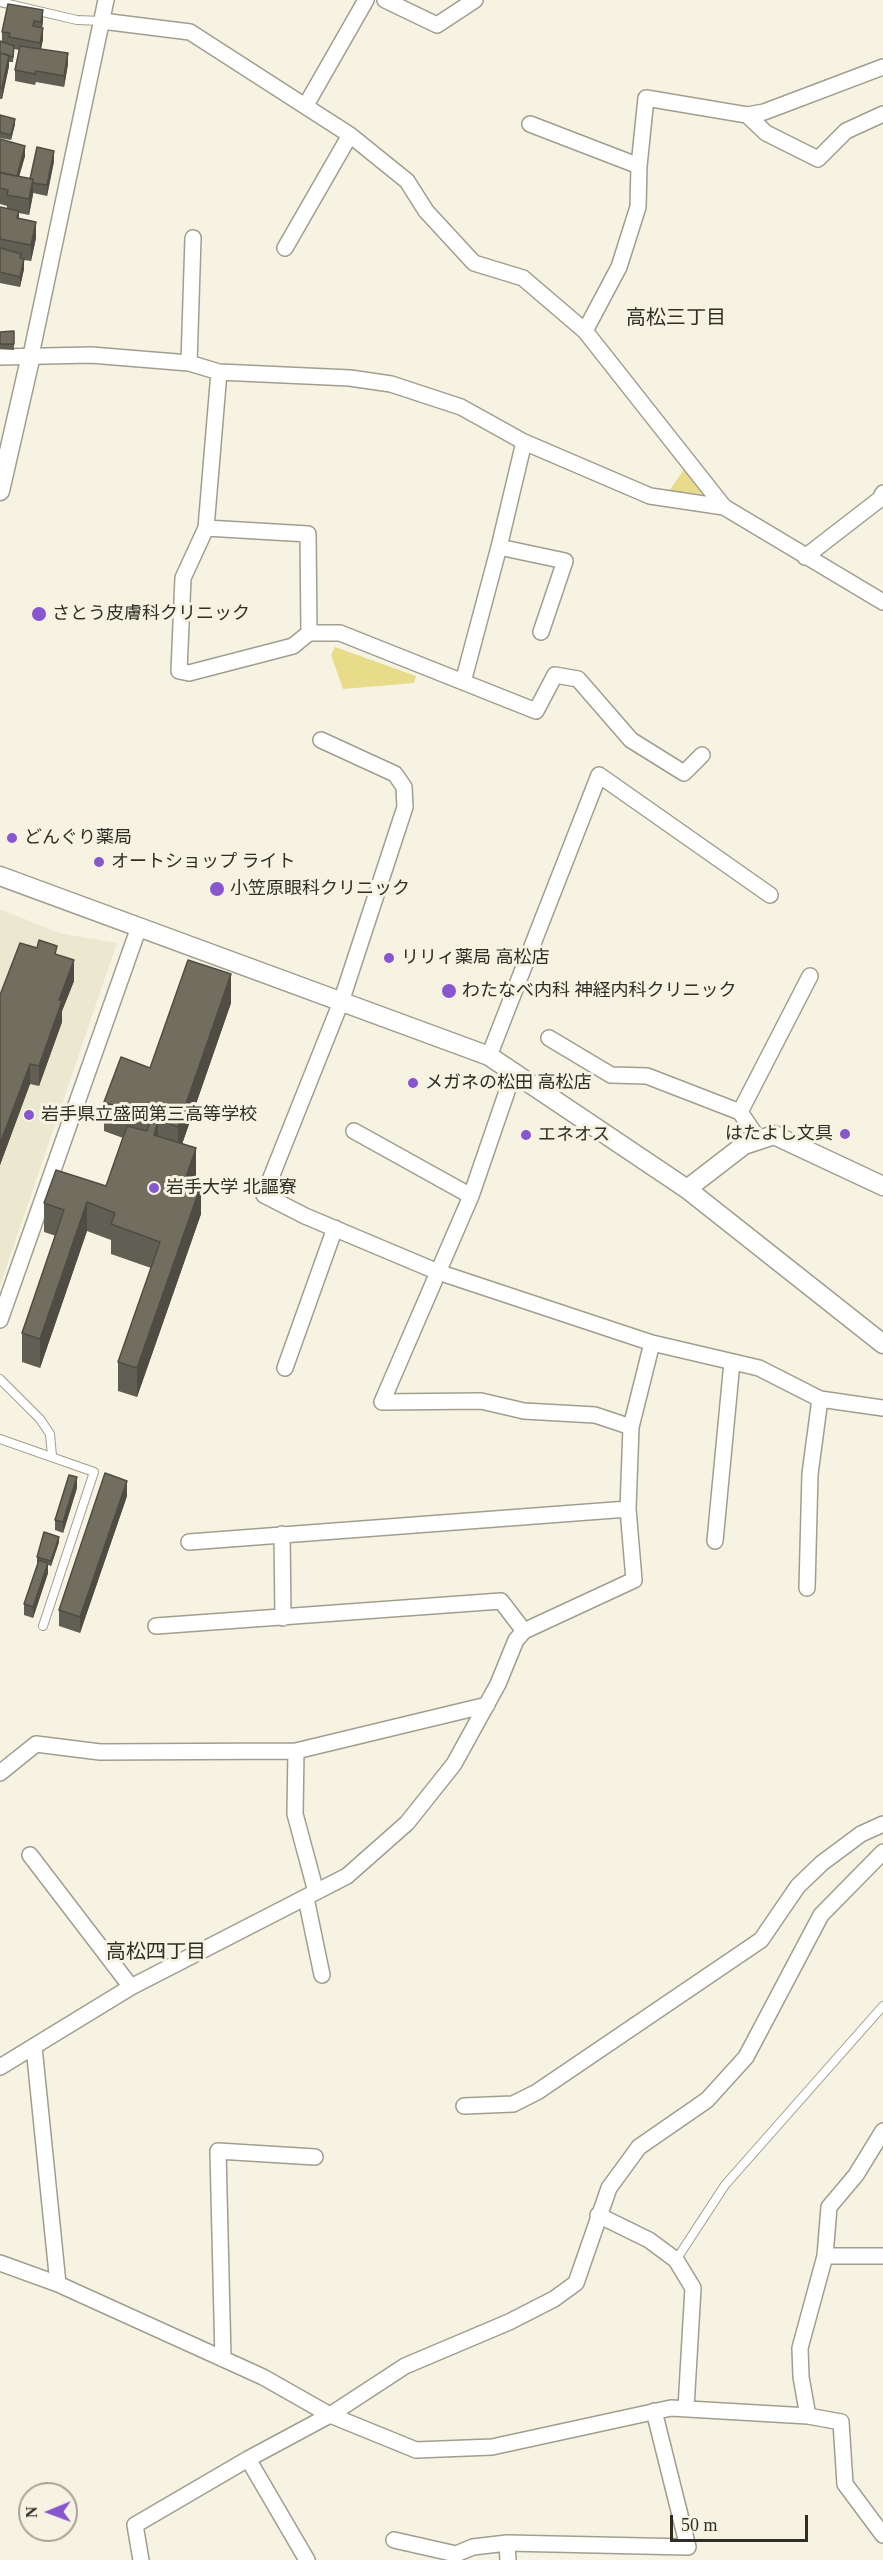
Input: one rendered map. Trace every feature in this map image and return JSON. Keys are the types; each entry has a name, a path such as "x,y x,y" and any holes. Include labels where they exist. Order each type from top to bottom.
{"street":[{"path":"0,491 106,0"},
{"path":"306,105 366,0"},
{"path":"385,0 437,26 475,0"},
{"path":"102,21 190,32 350,135 408,181 426,211 474,263 523,278 585,331 724,507 883,602"},
{"path":"585,331 622,256 638,207 639,166 646,98 747,115 764,112 883,67"},
{"path":"747,115 766,133 818,159 846,131 883,114"},
{"path":"530,124 639,166"},
{"path":"285,248 350,135"},
{"path":"189,363 193,238"},
{"path":"0,357 17,359 31,355 91,355 189,363 219,372 350,378 391,384 461,407 524,442 651,496 724,507"},
{"path":"219,372 206,528 183,578 179,671 189,673 293,646 309,633 340,633 536,711 555,675 578,679 632,740 684,773 702,755"},
{"path":"463,682 524,442"},
{"path":"805,557 882,498"},
{"path":"206,528 308,534 309,633"},
{"path":"499,547 565,561 542,632"},
{"path":"321,740 395,774 404,787 405,807 341,1002 264,1195 438,1272 652,1343 759,1368 820,1399 883,1408"},
{"path":"489,1056 599,775 770,895"},
{"path":"0,876 489,1056 687,1189 883,1344"},
{"path":"0,1320 139,927"},
{"path":"740,1112 810,976"},
{"path":"549,1038 611,1075 647,1076 740,1112 759,1140"},
{"path":"514,1071 471,1196 382,1402 481,1401 524,1411 595,1415 632,1427"},
{"path":"354,1131 471,1196"},
{"path":"687,1189 744,1145 774,1135 883,1186"},
{"path":"285,1368 335,1228"},
{"path":"0,2067 131,1987 348,1876 407,1823 454,1764 487,1705 516,1640 524,1631 634,1580 628,1509 632,1427 652,1343"},
{"path":"715,1542 732,1362"},
{"path":"807,1587 810,1474 820,1399"},
{"path":"189,1542 628,1509"},
{"path":"282,1534 284,1618"},
{"path":"156,1626 501,1601 524,1631"},
{"path":"0,1773 36,1744 100,1752 296,1751 487,1705"},
{"path":"296,1751 295,1814 311,1895 322,1975"},
{"path":"464,2106 513,2104 537,2092 761,1940 798,1886 822,1863 861,1834 883,1824"},
{"path":"141,2560 135,2525 248,2459 330,2415 405,2366 509,2322 554,2299 576,2283 609,2188 639,2147 707,2100 746,2056 821,1915 883,1852"},
{"path":"30,1855 131,1987"},
{"path":"34,2047 58,2284"},
{"path":"808,2416 801,2377 800,2348 825,2256 830,2207 880,2140"},
{"path":"223,2359 218,2151 315,2157"},
{"path":"598,2215 649,2240 676,2260 693,2288 686,2408"},
{"path":"825,2256 883,2256"},
{"path":"0,2263 58,2284 263,2377 330,2415 416,2450 492,2447 654,2411 686,2408 808,2416 841,2422 845,2484 883,2535"},
{"path":"394,2540 456,2554 473,2547 507,2543 688,2547 654,2411"},
{"path":"248,2459 307,2560"},
{"path":"507,2543 508,2560"}],"lane":[{"path":"0,2 77,20 102,21"},
{"path":"0,1379 40,1419 50,1434 52,1456"},
{"path":"0,1439 94,1472 43,1626"},
{"path":"676,2260 725,2185 883,2006"}],"shaded area":[{"path":"685,468 704,494 669,491"},
{"path":"335,647 416,676 414,683 343,689 331,655"},
{"name":"岩手県立盛岡第三高等学校","path":"0,909 59,933 117,943 0,1286"}],"building":[{"path":"8,4 43,10 41,22 34,21 33,26 43,28 40,43 9,37 10,33 2,32"},
{"path":"0,41 14,46 13,57 0,53"},
{"path":"20,46 68,53 64,76 15,70"},
{"path":"0,53 9,55 2,88 0,88"},
{"path":"0,115 15,119 11,135 0,132"},
{"path":"0,139 25,146 17,176 0,172"},
{"path":"37,147 54,151 47,185 33,183 33,179 30,179"},
{"path":"0,173 33,179 29,199 7,195 8,190 0,188"},
{"path":"0,207 19,211 17,218 36,222 31,245 0,239"},
{"path":"0,248 21,254 20,258 24,259 20,277 0,272"},
{"path":"14,331 14,344 0,344 0,332"},
{"path":"39,940 57,946 55,954 74,960 39,1066 30,1064 0,1144 0,995 20,943 37,948"},
{"name":"岩手大学 北謳寮","path":"188,960 231,974 178,1127 158,1120 154,1135 196,1148 185,1180 201,1185 137,1368 118,1362 160,1242 111,1224 115,1213 87,1202 40,1339 22,1333 64,1210 44,1203 56,1170 106,1186 127,1126 147,1131 151,1118 104,1102 121,1057 150,1068"},
{"path":"105,1473 127,1481 80,1617 59,1610"},
{"path":"69,1475 77,1477 63,1522 55,1520"},
{"path":"44,1532 59,1537 51,1561 37,1557"},
{"path":"39,1560 48,1563 33,1607 24,1604"}],"place":[{"name":"さとう皮膚科クリニック","path":"39,614"},
{"name":"どんぐり薬局","path":"12,838"},
{"name":"オートショップ ライト","path":"99,862"},
{"name":"小笠原眼科クリニック","path":"217,889"},
{"name":"リリィ薬局 高松店","path":"389,958"},
{"name":"わたなべ内科 神経内科クリニック","path":"449,991"},
{"name":"メガネの松田 高松店","path":"413,1083"},
{"name":"岩手県立盛岡第三高等学校","path":"29,1115"},
{"name":"はたよし文具","path":"845,1134"},
{"name":"エネオス","path":"526,1135"},
{"name":"岩手大学 北謳寮","path":"154,1188"}],"district":[{"name":"高松三丁目","path":"676,319"},
{"name":"高松四丁目","path":"156,1953"}]}
